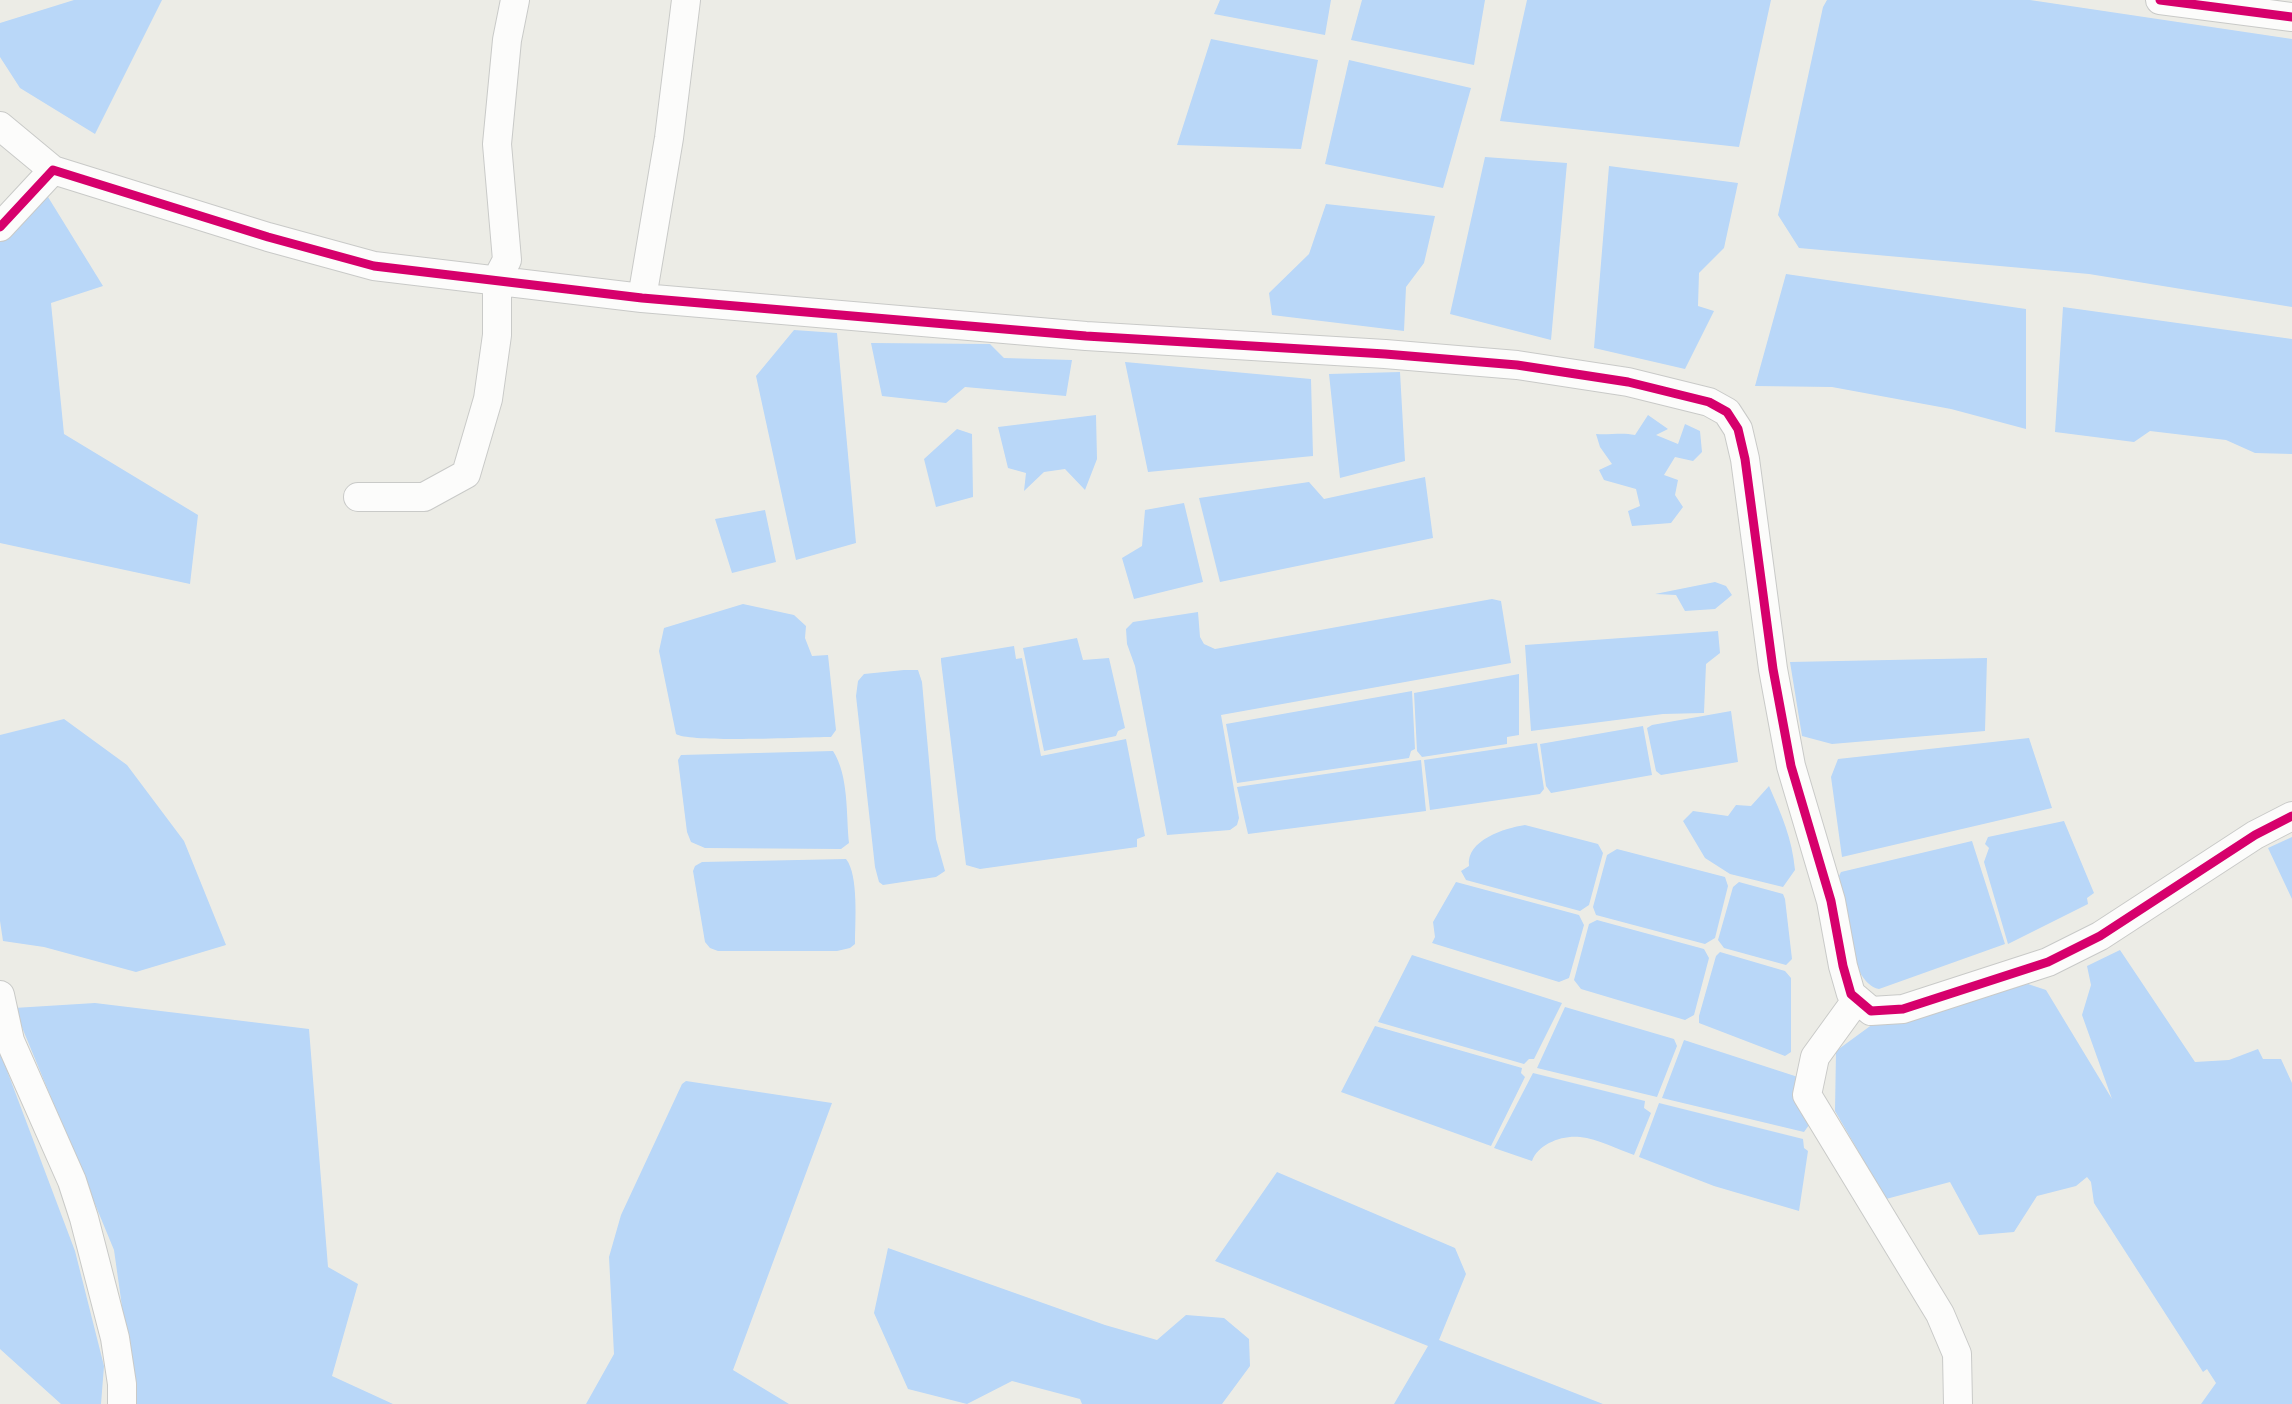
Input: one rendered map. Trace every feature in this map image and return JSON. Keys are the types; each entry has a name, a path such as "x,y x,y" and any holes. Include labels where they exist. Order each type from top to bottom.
{"street":[{"path":"358,497 424,497 466,474 488,399 498,335 497,279 507,260 498,144 507,40 516,0"},
{"path":"642,299 669,138 686,0"},
{"path":"2160,0 2292,17"},
{"path":"0,126 53,170 268,237 374,266 497,279 642,299 1086,336 1385,354 1517,365 1628,382 1709,402 1727,412 1738,429 1745,459 1773,669 1791,766 1831,901 1843,966 1852,994 1871,1011 1903,1009 2048,962 2100,936 2255,835 2292,816"},
{"path":"0,227 53,170"},
{"path":"0,995 10,1041 72,1181 84,1218 112,1327 122,1384 122,1404"},
{"path":"1857,999 1815,1057 1807,1095 1940,1314 1957,1354 1958,1404"}],"water":[{"path":"74,0 162,0 95,134 20,88 0,57 0,23"},
{"path":"1220,0 1331,0 1325,35 1214,14"},
{"path":"1362,0 1485,0 1474,65 1351,40"},
{"path":"1527,0 1771,0 1739,147 1500,121"},
{"path":"1827,0 2030,0 2292,39 2292,307 2089,274 1799,248 1778,215 1823,7"},
{"path":"1211,39 1318,60 1301,149 1177,145"},
{"path":"1349,60 1471,88 1443,188 1325,164"},
{"path":"1485,157 1567,163 1551,340 1450,314"},
{"path":"1609,166 1738,183 1724,248 1699,273 1698,306 1714,311 1685,369 1594,348"},
{"path":"40,184 103,286 51,303 64,434 198,515 190,584 0,543 0,222"},
{"path":"1326,204 1435,216 1424,263 1406,287 1404,331 1272,315 1269,293 1309,254"},
{"path":"1786,274 2026,309 2026,429 1951,409 1832,387 1755,386"},
{"path":"2063,307 2292,339 2292,454 2255,453 2226,440 2150,431 2134,442 2055,432"},
{"path":"794,330 837,333 856,543 796,560 756,376"},
{"path":"871,343 990,344 1004,358 1072,360 1066,396 965,387 946,403 882,396"},
{"path":"1125,362 1311,379 1313,456 1148,472"},
{"path":"1400,372 1405,461 1340,478 1329,374"},
{"path":"1096,415 1097,459 1085,490 1065,469 1044,472 1024,491 1026,473 1008,468 998,427"},
{"path":"1648,415 1668,429 1656,435 1678,444 1685,424 1700,431 1702,452 1693,461 1675,457 1664,475 1678,480 1675,495 1683,507 1671,523 1632,526 1628,511 1640,506 1636,489 1604,480 1599,470 1612,464 1600,447 1596,434 1635,435"},
{"path":"957,429 972,434 973,497 936,507 924,459"},
{"path":"1425,477 1433,538 1220,582 1199,498 1309,482 1324,499"},
{"path":"1184,503 1203,582 1134,599 1122,558 1142,546 1145,510"},
{"path":"765,510 776,562 732,573 715,519"},
{"path":"1715,582 1726,586 1732,595 1715,609 1685,611 1676,595 1655,594"},
{"path":"1492,599 1501,601 1511,663 1221,715 1239,818 1237,825 1230,830 1167,835 1135,666 1127,644 1126,629 1133,622 1198,612 1200,637 1204,644 1215,649"},
{"path":"743,604 794,615 806,626 805,638 812,656 828,655 836,730 831,737 724,739 676,734 659,651 664,628"},
{"path":"1718,631 1720,653 1706,664 1704,713 1663,714 1531,731 1525,645"},
{"path":"1077,638 1083,660 1109,658 1125,728 1118,731 1116,736 1044,751 1023,648"},
{"path":"1014,646 1016,659 1022,658 1041,756 1126,739 1145,836 1137,839 1137,847 980,869 966,865 941,658"},
{"path":"1987,658 1985,731 1832,744 1802,736 1790,662"},
{"path":"918,670 922,682 936,839 945,871 936,877 883,885 879,882 875,867 856,696 858,681 864,674"},
{"path":"1519,674 1519,735 1507,737 1507,744 1422,757 1417,751 1414,693"},
{"path":"1412,691 1415,749 1411,751 1409,758 1237,783 1226,724"},
{"path":"1731,711 1738,762 1661,775 1656,771 1647,728"},
{"path":"64,719 127,765 184,841 226,945 136,972 44,947 3,941 0,921 0,735"},
{"path":"1643,726 1652,775 1551,793 1546,786 1540,744"},
{"path":"2029,738 2052,808 1842,857 1831,777 1838,759"},
{"path":"1537,743 1544,789 1540,794 1430,810 1424,760"},
{"path":"833,751 842,772 846,796 849,843 841,849 705,848 691,842 687,832 678,760 681,755"},
{"path":"1421,760 1426,811 1248,834 1237,787"},
{"path":"1769,786 1786,827 1794,858 1795,870 1783,887 1730,874 1705,858 1683,821 1693,811 1728,816 1736,805 1751,806"},
{"path":"2064,821 2094,893 2087,898 2088,904 2008,944 1984,862 1989,848 1985,844 1988,837"},
{"path":"1525,825 1598,844 1603,853 1589,905 1580,911 1466,880 1461,871 1469,866 1470,857 1480,842 1498,832"},
{"path":"2292,837 2292,899 2268,848"},
{"path":"1972,841 2005,944 1879,989 1868,983 1860,972 1849,940 1839,876 1841,872"},
{"path":"1617,849 1725,877 1728,886 1715,938 1705,944 1596,915 1593,907 1607,855"},
{"path":"846,859 853,876 855,900 855,944 850,948 837,951 718,951 705,942 693,871 695,866 702,862"},
{"path":"1456,882 1579,915 1584,925 1569,978 1559,982 1432,943 1435,937 1433,922"},
{"path":"1739,882 1783,894 1792,959 1786,965 1724,948 1718,940 1733,887"},
{"path":"1597,920 1704,949 1709,958 1694,1015 1685,1020 1581,989 1574,980 1589,924"},
{"path":"2120,950 2195,1062 2229,1060 2258,1049 2263,1059 2281,1059 2292,1083 2292,1404 2201,1404 2216,1383 2207,1369 2203,1372 2094,1203 2091,1182 2087,1177 2076,1186 2037,1196 2014,1232 1979,1235 1950,1182 1886,1199 1835,1111 1836,1051 1888,1013 2028,984 2046,990 2112,1099 2082,1015 2091,985 2087,966"},
{"path":"1720,952 1785,971 1791,978 1791,1052 1785,1056 1699,1023 1716,956"},
{"path":"1412,955 1562,1003 1534,1059 1529,1059 1524,1064 1378,1022"},
{"path":"95,1003 309,1029 328,1267 358,1284 332,1376 393,1404 132,1404 131,1370 114,1250 14,1008"},
{"path":"1565,1007 1674,1039 1677,1046 1657,1097 1537,1068"},
{"path":"1375,1026 1522,1068 1521,1073 1525,1077 1491,1146 1341,1092"},
{"path":"1684,1040 1801,1078 1809,1125 1804,1132 1662,1098"},
{"path":"0,1052 75,1251 104,1366 101,1404 61,1404 0,1349"},
{"path":"1533,1073 1645,1101 1644,1108 1651,1113 1634,1155 1580,1137 1566,1138 1545,1145 1532,1161 1494,1148"},
{"path":"686,1081 832,1103 733,1370 789,1404 586,1404 614,1354 609,1257 621,1215 682,1084"},
{"path":"1659,1103 1803,1139 1804,1148 1808,1151 1799,1211 1714,1186 1639,1157"},
{"path":"1277,1172 1455,1248 1466,1274 1439,1340 1603,1404 1394,1404 1428,1346 1215,1261"},
{"path":"888,1248 1105,1325 1157,1340 1186,1315 1224,1318 1249,1339 1250,1366 1222,1404 1082,1404 1080,1399 1012,1381 967,1404 908,1389 874,1313"}],"cycle path":[{"path":"2160,0 2292,17"},
{"path":"0,227 53,170 268,237 374,266 642,298 1086,336 1385,354 1517,365 1628,382 1709,402 1727,412 1738,429 1745,459 1773,669 1791,766 1831,901 1851,994 1871,1011 1903,1009 2048,962 2100,936 2255,835 2292,816"}]}
